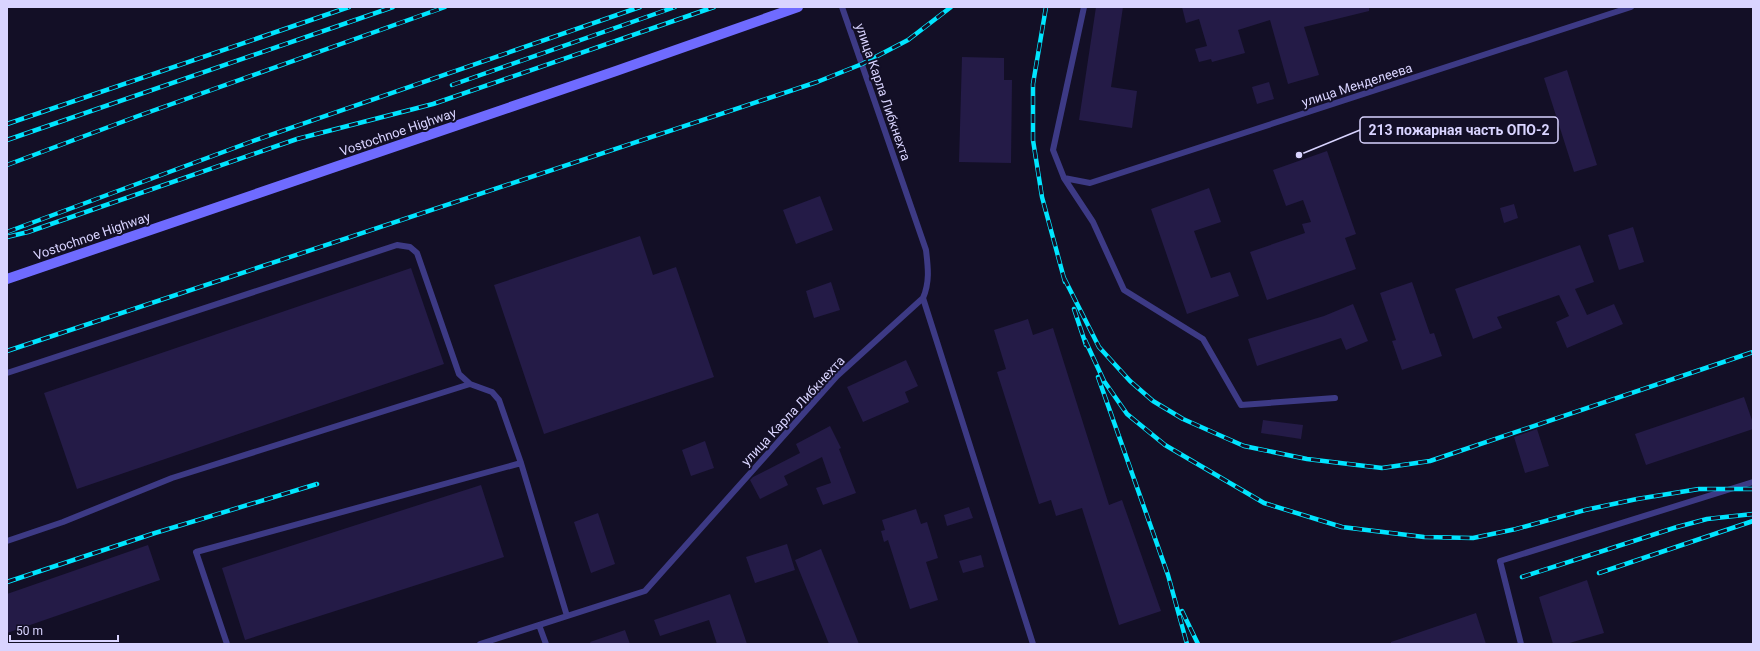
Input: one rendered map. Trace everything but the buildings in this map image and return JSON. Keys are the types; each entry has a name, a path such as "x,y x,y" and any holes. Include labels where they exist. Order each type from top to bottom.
{"street":[{"name":"Vostochnoe Highway","path":"7,279 593,79 798,7"}],"lane":[{"name":"улица Карла Либкнехта","path":"480,644 645,591 837,376 923,298 928,288 926,250 842,7"},
{"path":"1084,7 1053,150 1064,178 1093,222 1124,290 1203,339 1241,405 1335,398"},
{"name":"улица Менделеева","path":"1064,178 1090,183 1631,7"},
{"path":"7,373 397,245 410,247 417,253 460,374 470,384 492,392 499,400 521,464 567,616"},
{"path":"923,298 1033,644"},
{"path":"7,542 63,522 172,478 470,384"},
{"path":"227,644 196,552 521,464"},
{"path":"1521,644 1500,561 1753,482"},
{"path":"539,625 546,644"}],"railway":[{"path":"7,124 349,7"},
{"path":"7,140 393,7"},
{"path":"7,165 138,116 445,7"},
{"path":"7,232 253,141 640,7"},
{"path":"452,85 675,7"},
{"path":"7,237 28,232 297,139 433,104 714,7"},
{"path":"7,351 817,82 862,64 908,40 951,7"},
{"path":"1046,7 1033,84 1033,140 1042,197 1065,282"},
{"path":"1064,278 1099,347 1130,381 1153,401 1183,419 1244,446 1307,459 1382,468 1430,461 1753,352"},
{"path":"1074,309 1086,345"},
{"path":"1085,340 1104,381 1127,414 1165,445 1264,503 1342,527 1424,537 1473,538 1516,529 1585,510 1637,499 1699,489 1753,489"},
{"path":"1098,377 1168,575 1187,644"},
{"path":"7,582 155,533 317,484"},
{"path":"1522,577 1677,527 1707,519 1753,514"},
{"path":"1599,573 1753,521"},
{"path":"1182,611 1198,644"}],"place":[{"name":"213 пожарная часть ОПО-2","path":"1299,155"}]}
